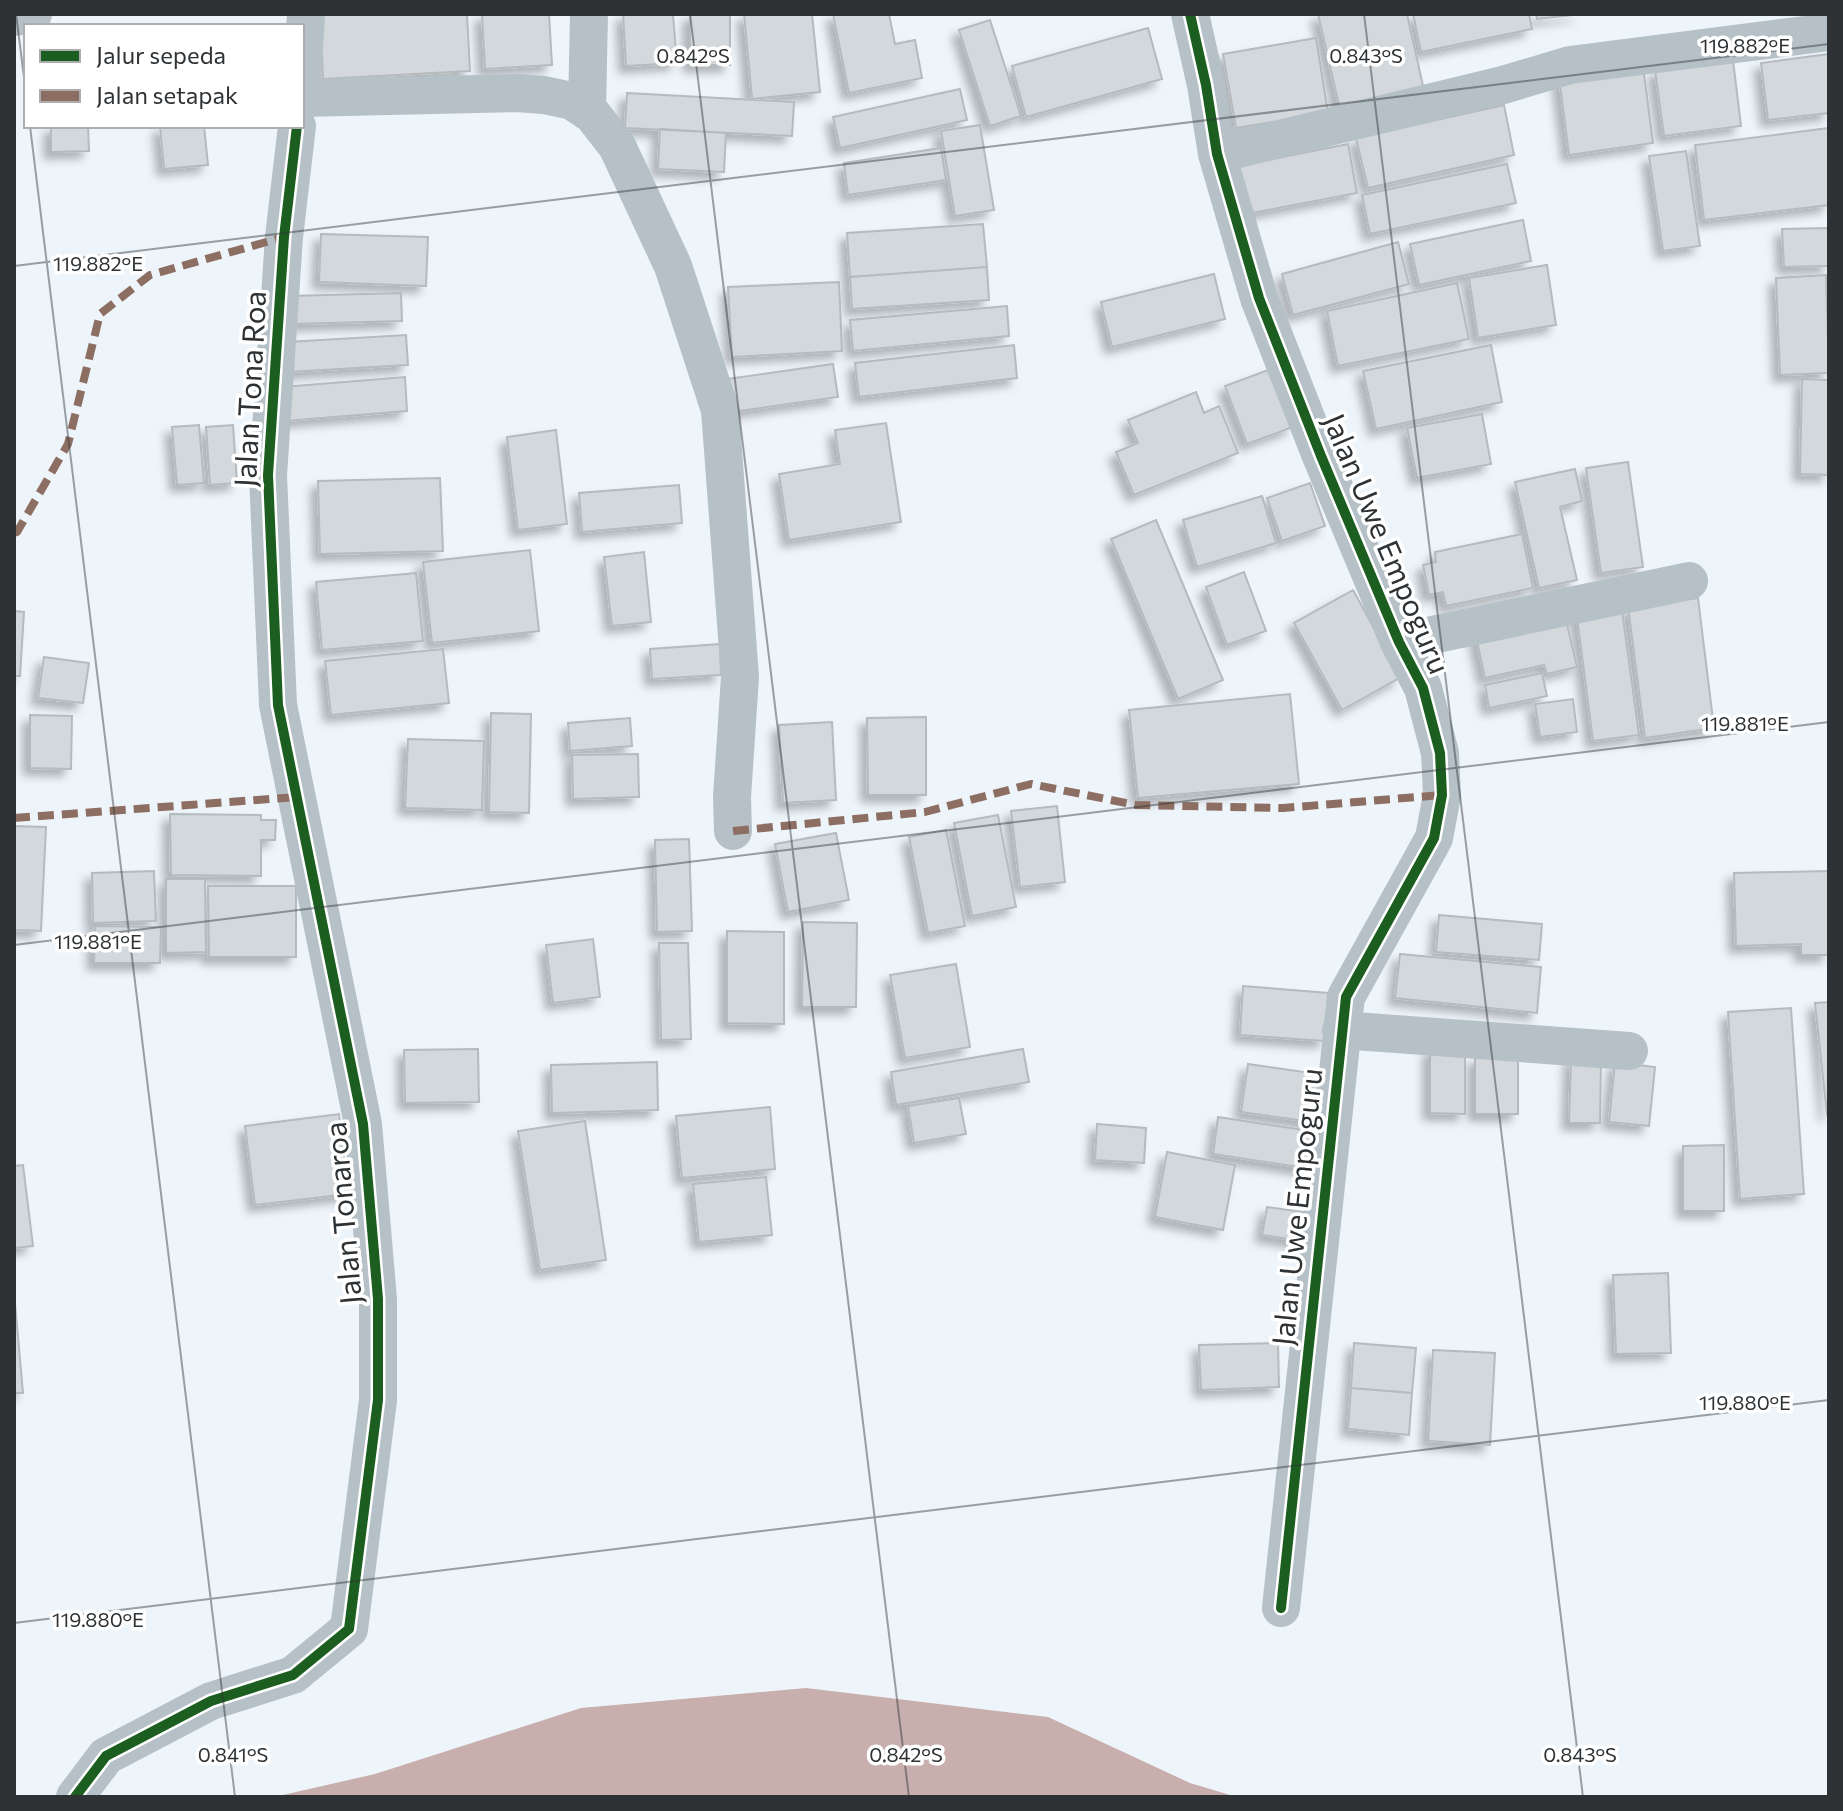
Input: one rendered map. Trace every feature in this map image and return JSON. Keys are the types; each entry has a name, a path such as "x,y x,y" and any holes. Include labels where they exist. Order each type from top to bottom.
{"street":[{"path":"14,17 33,14"},
{"path":"304,46 306,14"},
{"path":"587,111 589,14"},
{"name":"Jalan Uwe Empoguru","path":"1190,14 1217,154 1259,298 1399,642 1423,688 1440,753 1442,795 1434,838 1346,997 1281,1608"},
{"path":"1217,154 1503,85 1570,65 1829,32"},
{"path":"304,98 544,95 572,101 592,114 617,146 673,266 720,410 740,677 732,797 733,831"},
{"name":"Jalan Tona Roa","path":"297,128 284,237 268,475 278,705 297,797"},
{"path":"1399,642 1689,581"},
{"name":"Jalan Tonaroa","path":"75,1797 106,1756 211,1701 293,1675 349,1629 378,1400 378,1299 363,1124 297,797"},
{"path":"1341,1030 1629,1051"}],"shaded area":[{"path":"806,1688 1048,1717 1190,1783 1237,1797 274,1797 375,1774 581,1708"}],"building":[{"path":"467,14 470,71 323,79 320,15"},
{"path":"482,14 549,14 552,65 485,69"},
{"path":"623,14 673,14 677,63 626,66"},
{"path":"690,14 730,14 730,65 690,65"},
{"path":"744,14 812,14 820,92 752,99"},
{"path":"833,14 889,14 895,44 915,40 922,78 849,93"},
{"path":"1318,14 1407,14 1425,95 1341,114"},
{"path":"1413,14 1529,14 1532,29 1421,52"},
{"path":"1536,14 1582,14 1537,19"},
{"path":"990,20 1021,116 990,126 959,30"},
{"path":"1148,28 1162,79 1026,117 1012,66"},
{"path":"1316,38 1328,113 1236,128 1223,54"},
{"path":"1829,54 1829,113 1768,120 1761,63"},
{"path":"1733,60 1741,126 1664,136 1655,70"},
{"path":"1643,66 1653,143 1569,155 1559,77"},
{"path":"960,89 967,120 840,148 833,117"},
{"path":"627,93 794,102 792,136 625,128"},
{"path":"1504,105 1514,155 1368,188 1356,138"},
{"path":"980,125 994,210 955,216 941,131"},
{"path":"51,128 88,128 89,151 51,152"},
{"path":"160,128 204,128 208,165 164,169"},
{"path":"1829,128 1829,205 1704,220 1695,145"},
{"path":"660,129 726,133 724,172 658,169"},
{"path":"1348,144 1357,193 1247,214 1238,166"},
{"path":"941,148 946,180 848,195 844,163"},
{"path":"1686,151 1700,246 1663,251 1649,156"},
{"path":"1507,164 1516,203 1370,234 1362,195"},
{"path":"1523,220 1531,261 1419,285 1410,244"},
{"path":"983,224 987,267 850,277 847,233"},
{"path":"1829,228 1829,266 1784,267 1782,229"},
{"path":"321,234 428,237 426,286 319,282"},
{"path":"1398,242 1409,284 1293,315 1282,274"},
{"path":"1547,265 1556,325 1478,338 1469,278"},
{"path":"987,267 989,300 852,309 850,277"},
{"path":"1214,274 1225,319 1112,347 1101,302"},
{"path":"1826,275 1829,373 1780,375 1776,278"},
{"path":"839,282 842,351 732,357 728,287"},
{"path":"1457,283 1469,339 1338,366 1327,311"},
{"path":"401,293 402,321 293,324 291,296"},
{"path":"1007,306 1009,336 853,351 850,320"},
{"path":"406,335 408,365 289,372 287,342"},
{"path":"1014,345 1017,378 859,397 855,363"},
{"path":"1491,345 1502,402 1376,429 1363,371"},
{"path":"833,364 838,397 732,412 727,379"},
{"path":"1271,369 1293,427 1247,444 1225,386"},
{"path":"405,377 407,411 286,421 283,387"},
{"path":"1802,379 1829,380 1829,475 1800,474"},
{"path":"1196,392 1204,413 1219,406 1238,453 1134,495 1116,452 1138,443 1128,420"},
{"path":"1482,414 1491,464 1417,478 1407,428"},
{"path":"886,423 901,522 789,540 779,474 840,464 835,430"},
{"path":"199,425 204,483 177,485 172,427"},
{"path":"233,425 237,483 210,485 206,427"},
{"path":"556,430 567,524 518,530 507,437"},
{"path":"1628,462 1643,567 1601,573 1586,468"},
{"path":"1575,469 1582,501 1560,507 1577,580 1539,588 1515,482"},
{"path":"440,478 443,551 320,554 318,481"},
{"path":"1310,483 1325,526 1282,541 1267,498"},
{"path":"679,485 682,523 582,532 579,493"},
{"path":"1262,496 1276,543 1197,567 1183,520"},
{"path":"1156,520 1223,680 1178,699 1111,539"},
{"path":"1522,534 1533,588 1446,606 1443,592 1429,595 1423,565 1436,562 1435,552"},
{"path":"530,550 539,631 432,643 423,562"},
{"path":"644,552 651,622 612,626 604,557"},
{"path":"1244,572 1266,631 1227,645 1206,587"},
{"path":"416,573 423,641 322,650 316,582"},
{"path":"1353,590 1401,677 1342,710 1294,623"},
{"path":"1698,598 1714,728 1645,738 1628,607"},
{"path":"1621,603 1639,735 1593,741 1576,610"},
{"path":"14,611 24,612 20,676 14,676"},
{"path":"1564,611 1577,667 1547,674 1544,665 1485,678 1475,632"},
{"path":"720,644 721,675 652,679 650,649"},
{"path":"443,649 449,703 331,715 325,661"},
{"path":"44,657 89,663 83,703 38,698"},
{"path":"1542,673 1547,696 1489,708 1485,685"},
{"path":"1290,694 1299,784 1138,798 1129,710"},
{"path":"1573,699 1577,732 1540,737 1535,704"},
{"path":"491,713 531,714 529,813 489,812"},
{"path":"30,715 72,716 71,769 30,768"},
{"path":"926,717 926,795 868,795 867,718"},
{"path":"630,718 632,746 570,751 568,723"},
{"path":"832,722 836,800 783,803 779,725"},
{"path":"408,739 484,741 482,810 405,808"},
{"path":"638,754 639,797 573,799 572,755"},
{"path":"1057,806 1065,882 1020,887 1011,811"},
{"path":"170,814 261,815 261,820 276,820 275,840 261,840 261,876 171,875"},
{"path":"998,815 1016,907 972,916 954,823"},
{"path":"14,826 46,827 41,931 14,930"},
{"path":"946,830 965,926 928,933 909,837"},
{"path":"836,833 849,900 788,912 775,844"},
{"path":"689,839 692,931 657,932 655,840"},
{"path":"154,871 156,921 93,923 92,873"},
{"path":"1829,871 1829,955 1801,955 1801,944 1736,946 1734,873"},
{"path":"166,879 205,879 206,952 166,953"},
{"path":"208,886 296,886 296,957 209,957"},
{"path":"1439,915 1542,924 1539,960 1436,952"},
{"path":"803,922 857,923 856,1007 802,1007"},
{"path":"95,926 161,927 160,963 94,963"},
{"path":"727,931 784,932 784,1024 727,1023"},
{"path":"593,939 600,997 553,1003 546,945"},
{"path":"659,943 688,943 691,1039 661,1040"},
{"path":"1400,954 1541,967 1537,1013 1395,998"},
{"path":"956,964 970,1047 905,1058 890,975"},
{"path":"1243,986 1328,993 1325,1041 1240,1035"},
{"path":"1829,1002 1829,1114 1827,1115 1815,1003"},
{"path":"1791,1008 1804,1194 1740,1199 1728,1012"},
{"path":"1430,1048 1465,1048 1465,1114 1430,1113"},
{"path":"478,1049 479,1102 405,1103 404,1050"},
{"path":"1023,1049 1029,1082 896,1105 891,1072"},
{"path":"1475,1057 1518,1057 1518,1114 1475,1114"},
{"path":"1571,1057 1601,1058 1600,1123 1569,1123"},
{"path":"657,1062 658,1110 552,1113 551,1065"},
{"path":"1615,1062 1655,1067 1649,1126 1609,1122"},
{"path":"1248,1064 1325,1075 1319,1123 1241,1112"},
{"path":"959,1098 966,1134 914,1143 908,1106"},
{"path":"770,1107 775,1169 682,1178 676,1116"},
{"path":"339,1114 348,1194 255,1205 245,1126"},
{"path":"1218,1117 1324,1133 1318,1170 1213,1154"},
{"path":"585,1121 606,1260 540,1270 518,1131"},
{"path":"1097,1124 1146,1128 1144,1163 1095,1160"},
{"path":"1724,1145 1724,1211 1683,1211 1683,1146"},
{"path":"1167,1152 1235,1165 1223,1230 1155,1217"},
{"path":"23,1165 33,1246 14,1248 14,1166"},
{"path":"766,1177 772,1235 699,1242 693,1184"},
{"path":"1267,1207 1311,1213 1307,1242 1262,1235"},
{"path":"1668,1273 1671,1353 1616,1354 1613,1275"},
{"path":"14,1292 23,1393 14,1393"},
{"path":"1278,1343 1279,1387 1201,1390 1199,1345"},
{"path":"1354,1343 1416,1348 1412,1393 1351,1388"},
{"path":"1433,1350 1495,1353 1490,1445 1428,1441"},
{"path":"1351,1388 1412,1393 1409,1435 1348,1429"}],"marked path":[{"path":"14,533 68,444 100,314 150,275 284,237"},
{"path":"733,831 925,812 1031,784 1136,805 1283,808 1442,795"},
{"path":"14,818 297,797"}],"cycle path":[{"path":"1190,14 1217,154 1259,298 1399,642 1423,688 1440,753 1442,795 1434,838 1346,997 1281,1608"},
{"path":"75,1797 106,1756 211,1701 293,1675 349,1629 378,1400 378,1299 363,1124 278,705 268,475 284,237 297,128"}]}
